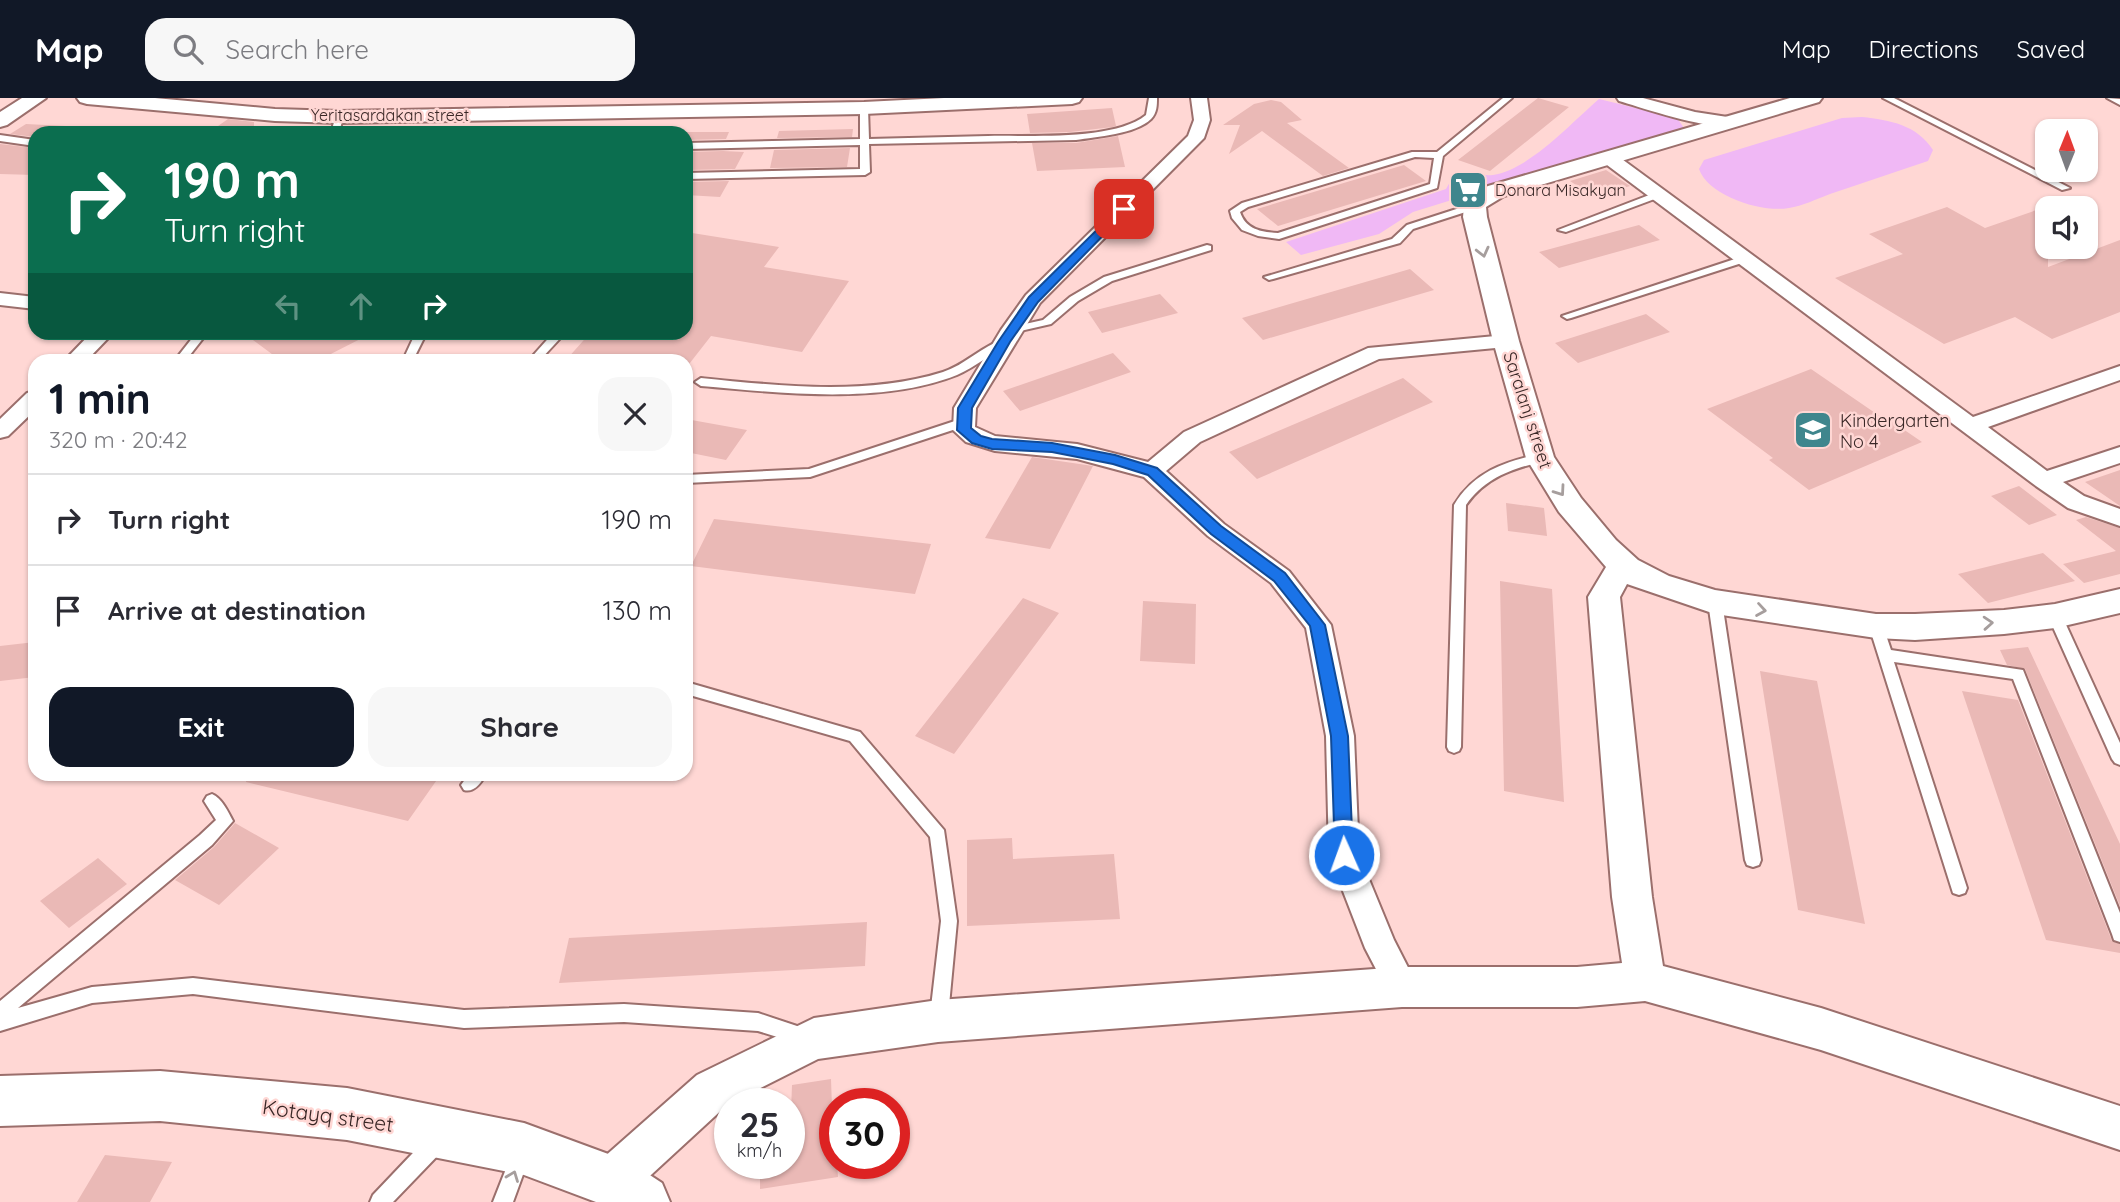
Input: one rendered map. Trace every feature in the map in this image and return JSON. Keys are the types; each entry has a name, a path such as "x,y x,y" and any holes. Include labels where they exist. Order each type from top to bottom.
{"main road":[{"name":"Kotayq street","path":"0,1101 160,1096 347,1114 524,1149 627,1192"}],"street":[{"path":"0,121 36,98"},
{"name":"Yeritasardakan street","path":"97,99 275,115 337,125 864,108 919,102 1072,98"},
{"path":"1199,98 1202,120 1196,138 1033,299 965,408 964,430 976,440 992,444 1052,448 1115,459 1153,471 1216,530 1280,577 1318,625 1340,736 1344,855 1381,948 1402,987"},
{"path":"1625,98 1694,117 1728,122"},
{"path":"1475,206 1485,196 1496,191 1812,98"},
{"path":"1609,158 2044,480 2076,502 2120,518"},
{"name":"Saralanj street","path":"1475,206 1475,217 1506,341 1540,458 1570,505 1605,548 1627,568 1658,584 1715,602 1881,640 1966,625 2055,616 2120,601"},
{"path":"0,299 28,302"},
{"path":"81,354 96,340"},
{"path":"1153,471 1192,437 1375,353 1506,341"},
{"path":"1969,426 2120,373"},
{"path":"0,431 28,405"},
{"path":"2044,480 2120,456"},
{"path":"1627,568 1616,576 1604,597 1632,897 1645,981"},
{"path":"627,1192 712,1090 814,1039 938,1021 1402,987 1577,987 1645,981 1821,1029 2120,1128"}],"lane":[{"path":"693,146 1076,138 1146,119 1151,112 1153,98"},
{"path":"1439,155 1415,154 1245,205 1235,211 1237,221 1247,230 1279,236 1434,186 1439,155 1508,98"},
{"path":"1886,98 2065,188"},
{"path":"2111,98 2120,103"},
{"path":"693,177 865,173 864,108"},
{"path":"0,138 28,142"},
{"path":"1563,230 1657,195"},
{"path":"1269,277 1396,241 1410,227 1475,206"},
{"path":"701,383 780,389 889,386 949,374 1008,336 1046,322 1074,299 1108,279 1207,248"},
{"path":"1567,316 1744,259"},
{"path":"185,354 196,340"},
{"path":"540,354 553,340"},
{"path":"693,479 810,474 964,422"},
{"path":"1454,747 1460,505 1469,490 1486,475 1504,466 1540,458"},
{"path":"1715,602 1753,860"},
{"path":"2055,616 2120,759"},
{"path":"1881,640 1959,888"},
{"path":"1881,640 2018,674 2120,934"},
{"path":"693,690 855,736 938,835 949,922 938,1021"},
{"path":"0,1012 206,840 225,821 212,801"},
{"path":"0,1022 92,995 193,986 464,1019 624,1013 758,1022 814,1039"},
{"path":"380,1202 445,1134"},
{"path":"503,1202 524,1149"}],"shaded area":[{"path":"1599,99 1677,118 1684,128 1413,212 1379,234 1301,255 1286,242 1446,189 1455,173 1493,175 1507,171 1535,155"},
{"path":"1862,117 1893,122 1911,129 1933,150 1928,161 1799,206 1778,209 1751,205 1724,195 1704,179 1699,169 1704,160 1842,118"}],"building":[{"path":"1538,98 1569,107 1490,171 1458,160"},
{"path":"1271,100 1281,102 1302,120 1287,123 1349,168 1323,176 1262,131 1229,154 1240,125 1223,125 1254,104"},
{"path":"1112,108 1116,126 1113,127 1030,133 1027,114"},
{"path":"228,119 254,122 254,126 218,126"},
{"path":"26,124 66,126 28,126 28,136 10,134"},
{"path":"853,129 852,137 777,138 779,131"},
{"path":"693,132 729,132 726,139 693,140"},
{"path":"1118,136 1125,167 1037,171 1032,143 1076,143"},
{"path":"0,144 28,147 28,175 0,174"},
{"path":"850,148 847,167 770,168 774,150"},
{"path":"693,152 744,152 735,169 693,170"},
{"path":"1404,165 1426,181 1278,226 1257,209"},
{"path":"1606,170 1630,186 1594,197 1570,181"},
{"path":"729,181 720,197 693,195 693,182"},
{"path":"1947,207 1985,228 2035,211 2035,259 2048,259 2048,267 2069,259 2098,259 2098,248 2120,240 2120,312 2052,339 2015,317 1944,344 1835,278 1903,254 1869,234"},
{"path":"1639,225 1660,240 1559,268 1539,252"},
{"path":"693,233 779,247 764,267 849,281 802,352 711,336 693,359 693,354 571,354 584,340 693,340"},
{"path":"1410,269 1434,290 1263,340 1242,318"},
{"path":"1160,294 1178,313 1102,333 1088,312"},
{"path":"1646,314 1670,332 1578,363 1555,343"},
{"path":"253,340 358,340 331,354 272,354"},
{"path":"1113,353 1131,372 1020,411 1003,391"},
{"path":"1811,369 1922,442 1809,490 1769,460 1773,458 1707,409"},
{"path":"1403,378 1433,402 1257,479 1229,452"},
{"path":"693,420 747,430 726,460 693,453"},
{"path":"1032,457 1093,466 1050,549 985,538"},
{"path":"2120,470 2120,506 2085,482"},
{"path":"2019,486 2057,515 2029,525 1991,496"},
{"path":"1506,503 1544,508 1547,536 1508,531"},
{"path":"2086,517 2120,528 2120,574 2084,583 2063,564 2116,551 2076,520"},
{"path":"714,519 931,544 915,594 693,566"},
{"path":"2043,553 2075,581 1988,603 1958,574"},
{"path":"1500,581 1552,589 1564,802 1504,791"},
{"path":"1023,598 1059,613 954,754 915,736"},
{"path":"1143,601 1196,604 1195,664 1140,661"},
{"path":"28,643 28,678 0,681 0,646"},
{"path":"2028,647 2120,844 2120,906 2025,669 2007,665 2000,650"},
{"path":"1760,671 1817,681 1865,924 1798,910"},
{"path":"1962,691 2018,700 2112,941 2120,944 2120,953 2046,940"},
{"path":"246,781 436,781 408,821"},
{"path":"235,823 279,848 219,905 175,880 214,847"},
{"path":"1012,838 1013,859 1114,854 1120,919 967,926 967,840"},
{"path":"98,858 127,884 69,928 40,901"},
{"path":"867,922 865,966 559,983 569,938"},
{"path":"831,1079 831,1088 819,1088 819,1179 825,1179 760,1189 760,1179 805,1179 805,1088 792,1088 792,1085"},
{"path":"105,1155 172,1162 150,1202 77,1202"}],"place":[{"name":"Donara Misakyan","path":"1468,190"},
{"name":"Kindergarten No 4","path":"1813,430"}],"route":[{"path":"1124,209 1033,299 965,408 964,430 976,440 992,444 1052,448 1115,459 1153,471 1216,530 1280,577 1318,625 1340,736 1344,855"}]}
